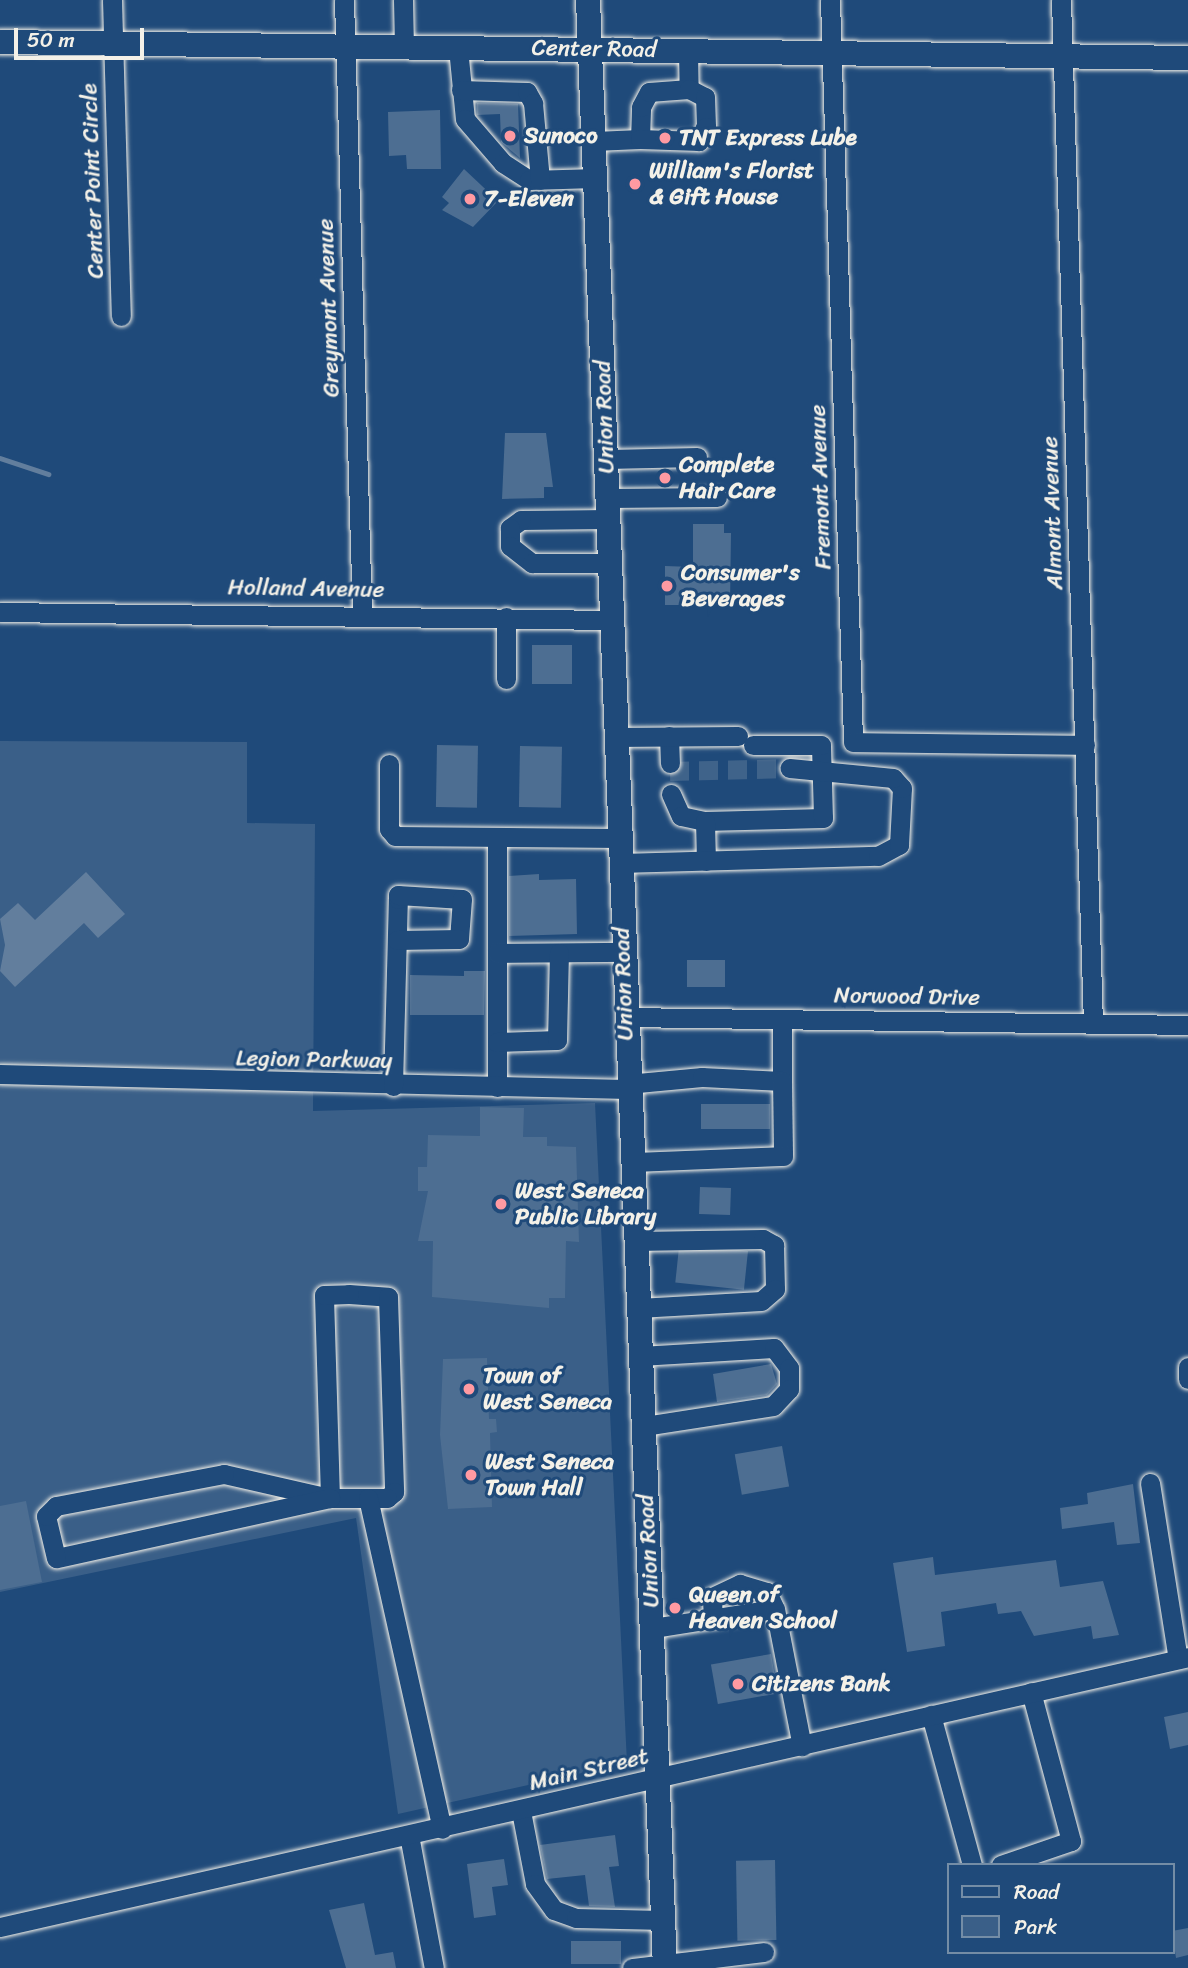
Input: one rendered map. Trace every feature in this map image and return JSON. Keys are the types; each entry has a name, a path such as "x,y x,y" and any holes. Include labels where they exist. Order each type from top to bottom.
{"main road":[{"name":"Union Road","path":"587,0 607,458 626,1086 653,1628 665,1966"},
{"name":"Center Road","path":"0,42 1188,58"}],"street":[{"name":"Center Point Circle","path":"112,0 121,316"},
{"name":"Greymont Avenue","path":"344,0 362,614"},
{"path":"403,0 404,47"},
{"name":"Fremont Avenue","path":"830,0 853,742 1085,745"},
{"name":"Almont Avenue","path":"1061,0 1093,1024"},
{"path":"457,48 461,90 471,127 503,163 540,180 596,178"},
{"path":"688,50 689,89"},
{"path":"594,141 699,141 706,127 705,97 689,89 649,92 641,107 640,139"},
{"path":"461,90 527,92 540,180"},
{"path":"607,458 697,457"},
{"path":"610,563 532,563 510,546 510,528 521,520 718,497"},
{"name":"Holland Avenue","path":"0,612 362,614 612,620"},
{"path":"506,617 506,679"},
{"path":"669,736 670,763"},
{"path":"615,737 669,736 821,745 823,818 705,821 681,816 671,794"},
{"path":"389,764 389,829 395,836 497,837 706,861 878,856 899,845 902,788 893,778 821,768 789,768"},
{"path":"705,821 706,861"},
{"path":"497,837 497,1087"},
{"path":"393,1086 397,940"},
{"path":"497,953 623,952"},
{"path":"497,1042 557,1040 559,953"},
{"name":"Norwood Drive","path":"625,1017 1188,1025"},
{"path":"631,1162 783,1156 782,1020"},
{"name":"Legion Parkway","path":"0,1074 497,1087 626,1086 702,1077 782,1081"},
{"path":"635,1241 763,1239 774,1245 775,1289 761,1301 638,1308"},
{"path":"330,1499 224,1475 56,1506 46,1516 56,1558 66,1560 330,1499 368,1498 394,1492 388,1297 324,1295 330,1499"},
{"path":"640,1356 774,1348 789,1368 789,1389 774,1406 643,1426"},
{"path":"1188,1367 1188,1379"},
{"path":"1150,1483 1183,1658"},
{"path":"368,1498 442,1829"},
{"path":"713,1619 712,1597 740,1584 767,1592 775,1609 802,1746"},
{"path":"653,1628 775,1609"},
{"name":"Main Street","path":"0,1927 658,1780 1183,1658"},
{"path":"1007,1863 1070,1843 1031,1692"},
{"path":"931,1715 971,1863"},
{"path":"521,1811 536,1884 554,1910 576,1918 663,1920"},
{"path":"409,1835 434,1968"},
{"path":"632,1968 764,1952"}],"green space":[{"path":"0,741 247,742 247,823 315,824 313,1111 595,1103 627,1763 398,1814 356,1518 0,1592"}],"shaded area":[{"path":"86,872 125,914 98,938 84,923 15,987 0,971 5,945 0,919 18,903 35,920"}],"building":[{"name":"Sunoco","path":"477,103 518,104 520,158 501,142 500,114 477,115"},
{"path":"440,110 441,169 407,169 406,155 389,156 388,112"},
{"name":"7-Eleven","path":"464,169 498,201 473,227 442,210 449,203 442,197"},
{"path":"505,433 546,433 553,487 544,487 544,498 502,499"},
{"path":"693,524 724,524 724,533 731,533 730,605 665,605 665,566 693,567"},
{"path":"532,645 572,645 572,684 532,684"},
{"path":"437,745 478,746 477,808 436,807"},
{"path":"520,746 562,747 561,808 519,807"},
{"path":"539,874 539,880 576,879 577,934 509,936 509,876"},
{"path":"687,960 725,960 725,987 687,987"},
{"path":"464,971 485,971 484,1015 410,1015 410,975 464,976"},
{"path":"701,1104 770,1104 770,1129 701,1129"},
{"name":"West Seneca Public Library","path":"480,1107 524,1108 523,1137 547,1137 547,1146 576,1147 579,1242 566,1241 565,1298 549,1298 549,1308 432,1297 433,1241 418,1241 428,1191 418,1191 418,1167 427,1167 428,1135 480,1136"},
{"path":"700,1187 731,1188 730,1215 699,1214"},
{"path":"679,1244 748,1251 744,1290 675,1283"},
{"path":"487,1358 489,1419 496,1419 497,1432 490,1433 492,1507 448,1509 440,1435 443,1359"},
{"path":"771,1364 777,1384 767,1395 717,1402 713,1374"},
{"path":"782,1446 789,1486 742,1495 735,1454"},
{"path":"1133,1484 1140,1543 1117,1545 1114,1522 1062,1529 1060,1508 1088,1504 1087,1493"},
{"path":"26,1501 42,1582 0,1590 0,1506"},
{"path":"933,1557 935,1575 1056,1560 1060,1587 1103,1581 1119,1635 1093,1639 1091,1626 1034,1636 1021,1611 998,1614 996,1603 941,1612 945,1646 907,1652 893,1563"},
{"path":"771,1654 778,1693 718,1704 711,1665"},
{"path":"1188,1712 1188,1745 1170,1749 1164,1717"},
{"path":"615,1835 619,1866 609,1867 615,1907 589,1906 585,1875 547,1879 540,1845"},
{"path":"504,1859 508,1885 492,1887 496,1915 474,1918 467,1864"},
{"path":"775,1860 776,1940 737,1941 736,1861"},
{"path":"364,1903 375,1955 393,1952 396,1968 346,1968 329,1910"},
{"path":"1188,1928 1188,1955 1176,1958 1174,1931"},
{"path":"571,1941 621,1941 621,1964 571,1964"}],"waterway":[{"path":"0,458 48,474"}],"tunnel":[{"path":"670,771 789,768"}],"place":[{"name":"Sunoco","path":"510,136"},
{"name":"TNT Express Lube","path":"665,138"},
{"name":"William's Florist & Gift House","path":"635,184"},
{"name":"7-Eleven","path":"470,199"},
{"name":"Complete Hair Care","path":"665,478"},
{"name":"Consumer's Beverages","path":"667,586"},
{"name":"West Seneca Public Library","path":"501,1204"},
{"name":"Town of West Seneca","path":"469,1389"},
{"name":"West Seneca Town Hall","path":"471,1475"},
{"name":"Queen of Heaven School","path":"675,1608"},
{"name":"Citizens Bank","path":"738,1684"}]}
